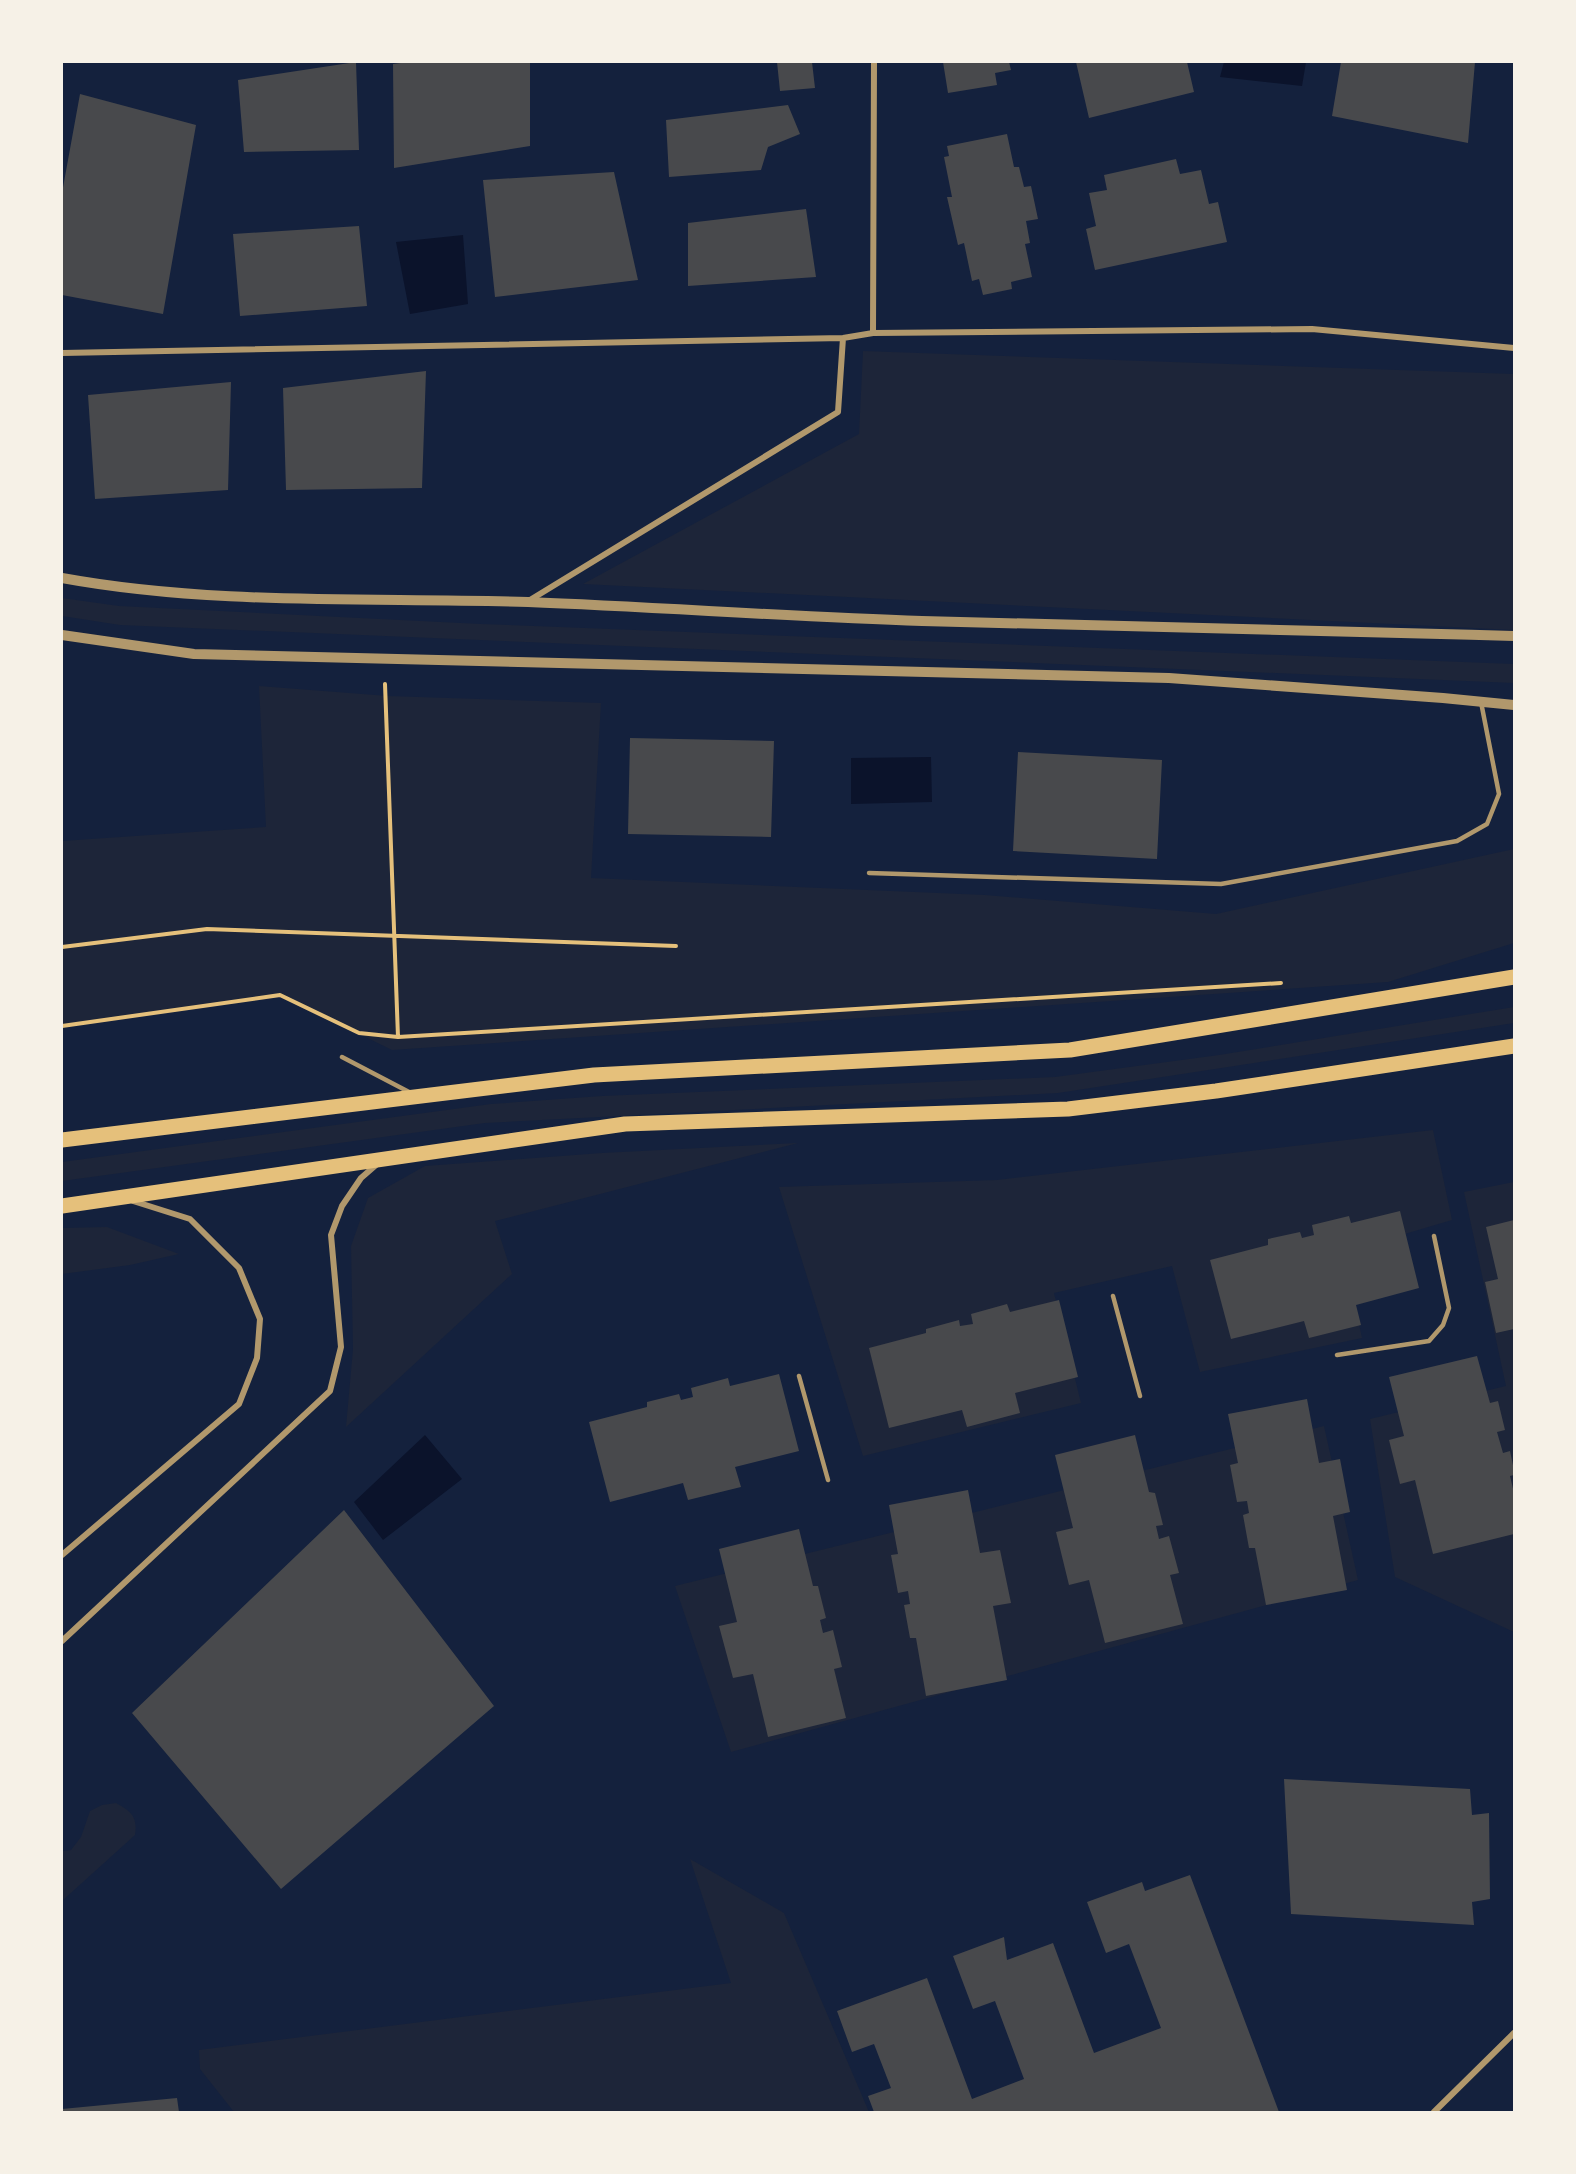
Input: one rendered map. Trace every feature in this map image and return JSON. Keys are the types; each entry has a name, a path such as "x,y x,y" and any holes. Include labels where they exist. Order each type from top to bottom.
{"main road":[{"path":"1465,987 1515,968"},
{"path":"62,1140 594,1075 1070,1050 1515,977"},
{"path":"62,1206 625,1125 1068,1109 1216,1091 1515,1046"}],"street":[{"path":"873,333 874,62"},
{"path":"62,353 843,338 873,333 1312,329 1515,348"},
{"path":"527,602 838,412 843,338"},
{"path":"62,578 124,590 330,600 527,602 922,621 1247,627 1515,636"},
{"path":"62,635 194,654 1169,678 1515,705"},
{"path":"62,1641 330,1391 341,1347 331,1235 342,1206 361,1178 381,1160"},
{"path":"62,1555 239,1404 257,1358 260,1319 239,1268 190,1219 123,1198"},
{"path":"1434,2112 1515,2033"}],"lane":[{"path":"869,873 1221,884 1457,841 1487,824 1498,794 1481,702"},
{"path":"342,1056 416,1096"},
{"path":"1337,1354 1429,1341 1443,1325 1449,1308 1434,1236"},
{"path":"1113,1296 1140,1396"},
{"path":"799,1376 828,1480"}],"path":[{"path":"384,659 392,936 398,1037"},
{"path":"62,947 207,929 676,945"},
{"path":"62,1026 280,995 359,1033 398,1037 1285,983"}],"shaded area":[{"path":"1224,62 1306,62 1302,86 1220,77"},
{"path":"463,235 468,304 410,314 396,242"},
{"path":"863,351 1514,374 1514,630 583,584 859,434"},
{"path":"62,598 119,606 481,624 1514,664 1514,683 120,625 62,616"},
{"path":"259,686 388,696 601,703 591,878 985,895 1216,914 1514,849 1514,943 1388,982 392,1050 280,995 62,1026 62,841 266,827"},
{"path":"931,757 932,802 851,804 851,758"},
{"path":"1514,1007 1514,1023 1058,1093 485,1123 62,1181 62,1162 491,1104 602,1096 1055,1077 1219,1055"},
{"path":"1433,1130 1452,1220 1344,1252 1362,1338 1200,1372 1172,1266 1054,1293 1081,1403 863,1456 779,1187 997,1180"},
{"path":"798,1143 495,1221 512,1274 346,1427 353,1349 351,1246 368,1198 425,1166 602,1153"},
{"path":"1514,1182 1514,1632 1395,1577 1370,1419 1506,1386 1464,1192"},
{"path":"107,1227 179,1254 130,1265 62,1274 62,1228"},
{"path":"1324,1426 1358,1580 731,1752 675,1586"},
{"path":"425,1435 462,1479 383,1540 354,1502"},
{"path":"116,1803 132,1815 135,1835 62,1901 62,1851 71,1850 81,1837 90,1811 102,1805"},
{"path":"690,1859 784,1913 869,2112 234,2112 200,2069 199,2050 731,1983"}],"building":[{"path":"356,62 359,150 244,152 238,80"},
{"path":"530,62 530,146 394,168 393,64"},
{"path":"777,62 812,62 815,88 780,91"},
{"path":"943,62 1009,62 1011,70 995,73 997,85 948,93"},
{"path":"1076,62 1187,62 1194,92 1089,118"},
{"path":"1341,62 1475,62 1468,143 1332,116"},
{"path":"80,94 196,125 163,314 62,295 62,193"},
{"path":"788,105 800,134 768,147 761,170 669,177 666,120"},
{"path":"1007,134 1014,167 1019,167 1024,187 1031,186 1038,219 1026,221 1030,243 1025,244 1032,277 1011,282 1012,289 983,295 979,279 972,281 964,243 958,245 947,197 952,197 944,157 949,156 947,146"},
{"path":"1176,159 1180,174 1201,170 1209,204 1218,202 1227,242 1095,270 1086,229 1096,226 1089,193 1107,190 1104,175"},
{"path":"614,172 638,280 495,297 483,180"},
{"path":"806,209 816,277 688,286 688,223"},
{"path":"359,226 367,306 240,316 233,234"},
{"path":"426,371 422,488 286,490 283,388"},
{"path":"231,382 228,490 95,499 88,395"},
{"path":"630,738 774,741 771,837 628,834"},
{"path":"1018,752 1162,760 1157,859 1013,851"},
{"path":"1400,1211 1419,1288 1356,1305 1361,1325 1309,1338 1304,1321 1231,1339 1210,1260 1268,1245 1268,1239 1300,1232 1302,1238 1314,1235 1312,1225 1349,1216 1351,1223"},
{"path":"1514,1220 1514,1329 1496,1333 1485,1282 1498,1279 1486,1227"},
{"path":"1059,1300 1078,1377 1015,1393 1020,1413 967,1427 962,1410 889,1428 869,1348 926,1333 926,1329 959,1320 960,1326 973,1324 971,1314 1007,1304 1010,1312"},
{"path":"1477,1356 1490,1403 1498,1401 1505,1430 1497,1432 1503,1453 1510,1451 1514,1470 1514,1475 1510,1476 1514,1493 1514,1534 1433,1554 1415,1480 1400,1484 1389,1440 1404,1436 1389,1377"},
{"path":"779,1374 799,1451 735,1467 741,1487 688,1500 683,1483 610,1502 589,1422 647,1407 647,1402 679,1394 681,1400 693,1397 691,1388 728,1378 730,1386"},
{"path":"1307,1399 1319,1463 1340,1459 1350,1512 1333,1516 1347,1590 1266,1605 1255,1548 1249,1548 1243,1515 1249,1513 1247,1501 1237,1502 1230,1465 1238,1463 1228,1414"},
{"path":"1135,1435 1149,1492 1155,1493 1163,1525 1156,1526 1159,1539 1169,1536 1179,1573 1170,1575 1183,1624 1105,1643 1089,1580 1069,1585 1056,1532 1073,1528 1055,1455"},
{"path":"968,1490 980,1553 1000,1550 1011,1603 993,1606 1007,1680 926,1696 916,1638 910,1638 904,1605 910,1604 908,1591 898,1593 891,1555 898,1554 889,1505"},
{"path":"344,1510 494,1706 281,1889 132,1713"},
{"path":"799,1529 813,1586 818,1586 826,1618 820,1620 823,1633 833,1630 842,1667 834,1669 846,1718 768,1737 753,1674 733,1678 719,1626 737,1622 719,1549"},
{"path":"1284,1779 1470,1789 1472,1815 1489,1813 1490,1899 1472,1902 1474,1925 1291,1914"},
{"path":"1190,1875 1279,2112 874,2112 868,2096 891,2088 874,2044 852,2052 837,2011 927,1978 972,2099 1024,2079 995,2001 973,2009 953,1956 1004,1937 1007,1960 1053,1943 1094,2053 1161,2028 1129,1944 1106,1953 1087,1902 1142,1882 1145,1891"},
{"path":"177,2098 179,2112 62,2112 62,2109"}]}
